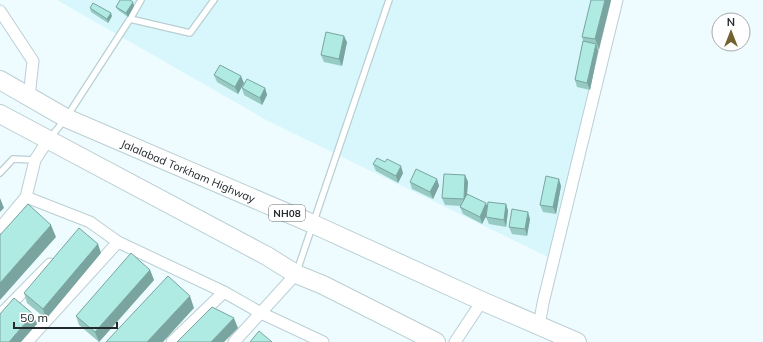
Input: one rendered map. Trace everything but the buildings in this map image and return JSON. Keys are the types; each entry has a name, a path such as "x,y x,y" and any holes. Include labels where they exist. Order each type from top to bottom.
{"highway":[{"name":"Jalalabad Torkham Highway","path":"0,80 66,118 313,224 482,301 577,342"},
{"path":"0,114 267,256 296,274 323,285 436,342"}],"street":[{"path":"539,326 543,303 617,0"},
{"path":"0,11 32,61 29,97"},
{"path":"0,228 26,197 35,160 48,140"},
{"path":"26,197 90,222 118,242 224,292 309,339 323,342"},
{"path":"79,233 90,222"},
{"path":"27,342 118,242"},
{"path":"0,315 58,255"},
{"path":"234,342 296,274"},
{"path":"172,342 224,292"},
{"path":"455,342 482,301"}],"lane":[{"path":"48,140 66,118 130,19 140,0"},
{"path":"130,19 190,33 214,0"},
{"path":"296,274 389,0"},
{"path":"0,173 13,159 35,160"}],"shaded area":[{"path":"57,0 615,0 552,259 268,121"}]}
